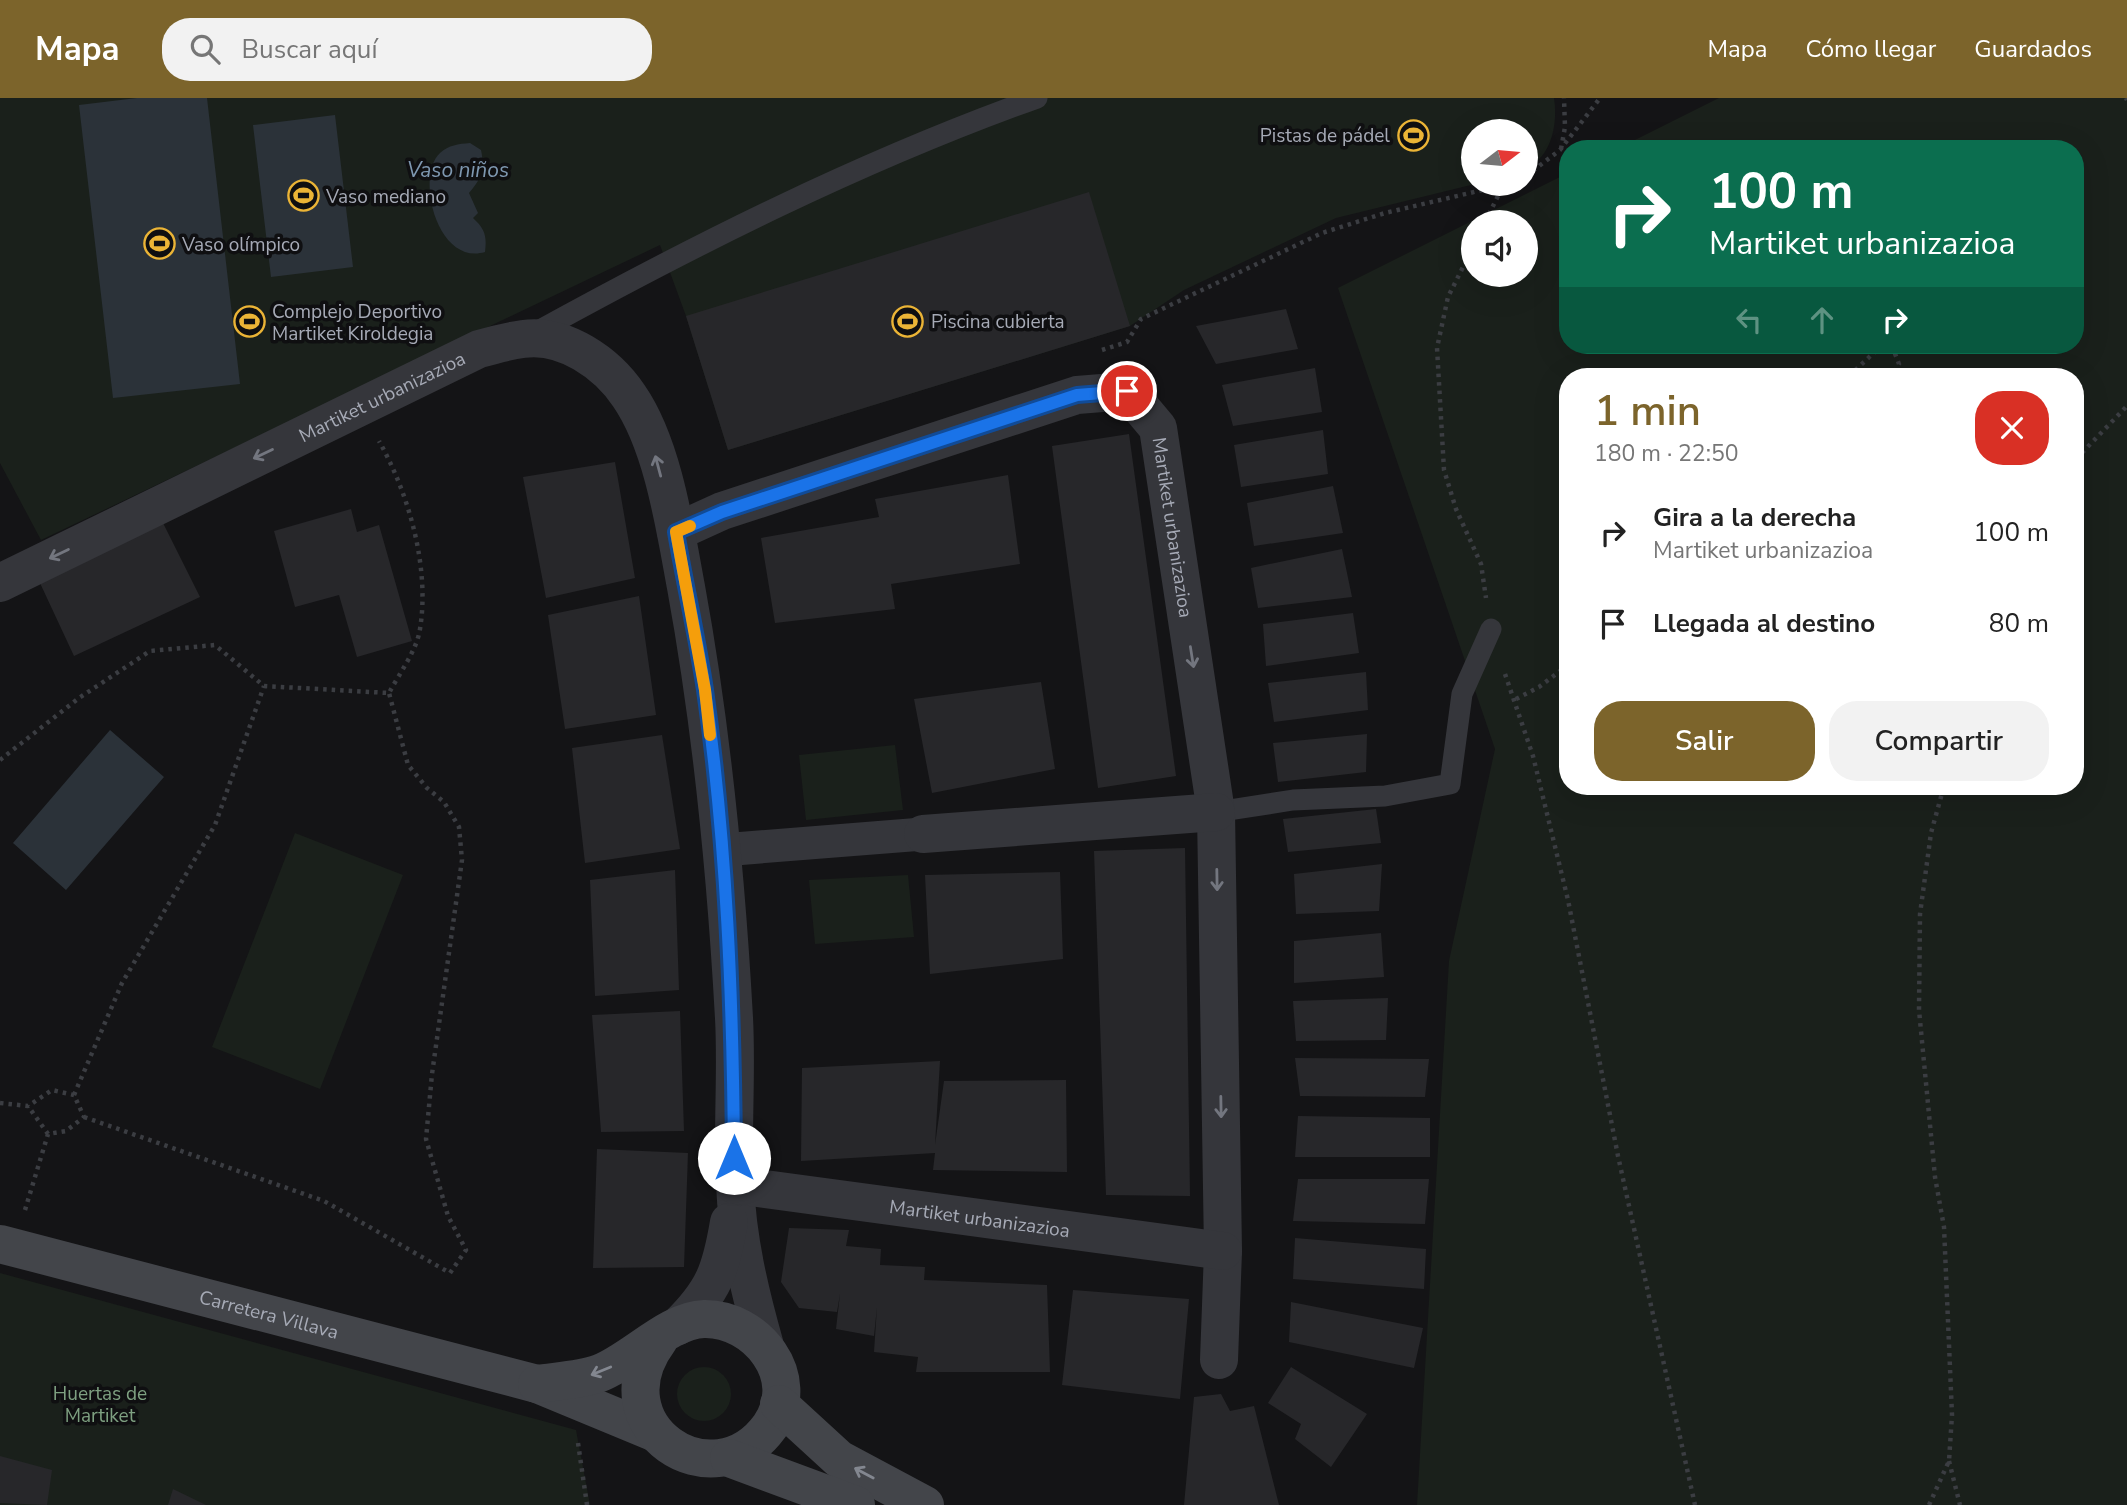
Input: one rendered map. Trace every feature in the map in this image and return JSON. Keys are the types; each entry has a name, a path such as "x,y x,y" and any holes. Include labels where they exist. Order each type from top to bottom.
{"main road":[{"name":"Carretera Villava","path":"7,1246 537,1384 653,1432"},
{"name":"Carretera Villava","path":"537,1384 600,1373 668,1333 701,1319 725,1320 747,1329 765,1346 776,1364 780,1383 779,1404 773,1422 762,1438 747,1451 729,1458 708,1461 687,1458 668,1448 653,1432 643,1415 638,1395 647,1356 668,1333"},
{"path":"779,1404 839,1459 925,1505"},
{"name":"Carretera Villava","path":"729,1458 856,1505"}],"street":[{"name":"Martiket urbanizazioa","path":"0,583 479,349 526,338 570,345 595,361 629,396 652,444 676,532 705,690 722,850 734,1021 734,1185 746,1278 765,1346"},
{"name":"Martiket urbanizazioa","path":"676,532 722,512 1077,395 1127,391 1158,428 1216,812 1223,1251 1219,1360"},
{"path":"722,850 1216,812"},
{"name":"Martiket urbanizazioa","path":"734,1185 1223,1251"},
{"name":"Martiket urbanizazioa","path":"668,1333 702,1303 722,1263 734,1185"}],"lane":[{"path":"526,338 666,261 942,132 1037,98"},
{"path":"1216,812 1293,800 1385,796 1450,784 1462,694 1491,629"}],"path":[{"path":"1562,140 1565,127 1564,98"},
{"path":"1568,140 1600,98"},
{"path":"1538,167 1559,151"},
{"path":"1141,318 1322,233 1385,213 1461,195"},
{"path":"1461,271 1448,297 1437,348 1444,470 1455,509 1481,564 1494,652 1516,699 1533,755 1568,900 1618,1156 1695,1505"},
{"path":"1858,368 1873,354"},
{"path":"2084,452 2127,406"},
{"path":"264,686 215,825 122,982 74,1095 84,1117 324,1201 450,1273 466,1250 448,1216 426,1139 432,1074 462,860 459,828 444,802 427,788 408,765 389,693 420,632 422,579 412,527 394,468 359,407"},
{"path":"0,760 79,698 150,651 215,645 264,686 389,693"},
{"path":"1516,699 1539,687 1559,672"},
{"path":"1942,795 1931,833 1920,914 1919,1010 1935,1177 1944,1227 1952,1415 1949,1461 1960,1505"},
{"path":"0,1103 28,1107 52,1090 74,1095"},
{"path":"28,1107 48,1133"},
{"path":"48,1133 66,1131 84,1117"},
{"path":"7,1246 48,1133"},
{"path":"576,1430 587,1505"},
{"path":"1929,1505 1949,1461"}],"green space":[{"name":"Complejo Deportivo Martiket Kiroldegia","path":"0,98 1554,98 1554,128 1547,148 1538,160 1538,119 1461,119 1461,187 1336,218 1184,290 1130,326 728,450 686,316 660,245 41,540 0,463"},
{"path":"1719,98 2127,98 2127,1505 1417,1505 1449,961 1495,749 1338,288 1461,226 1461,287 1538,287 1538,210 1494,210 1522,196 1538,196 1538,188 1559,178 1559,354 2084,354 2084,140 1635,140"},
{"path":"895,745 903,810 806,820 799,755"},
{"path":"295,833 403,875 320,1089 212,1047"},
{"path":"908,875 914,937 815,944 809,880"},
{"name":"Huertas de Martiket","path":"0,1273 576,1430 590,1505 0,1505"},
{"path":"709,1367 719,1371 727,1379 731,1394 727,1409 719,1417 699,1421 689,1417 681,1409 677,1389 681,1379 689,1371"}],"water":[{"name":"Vaso olímpico","path":"137,98 207,98 240,384 113,398 79,105"},
{"name":"Vaso mediano","path":"335,115 353,267 271,277 253,125"},
{"name":"Vaso niños","path":"470,143 481,150 482,157 481,173 469,193 478,213 473,218 484,233 485,252 468,253 454,246 443,233 431,198 433,164 440,153 454,145"},
{"path":"110,730 164,777 66,890 13,843"}],"building":[{"name":"Piscina cubierta","path":"1089,192 1130,326 728,450 686,316"},
{"path":"1286,309 1298,349 1216,364 1196,326"},
{"path":"1315,368 1322,412 1233,426 1222,385"},
{"path":"1323,430 1328,474 1241,487 1234,445"},
{"path":"1129,434 1176,776 1098,788 1052,446"},
{"path":"615,462 635,578 546,598 523,477"},
{"path":"1008,475 1020,564 891,584 895,609 775,623 761,538 879,517 875,499"},
{"path":"1333,486 1343,533 1254,546 1247,503"},
{"path":"351,509 357,532 379,525 412,641 357,657 339,595 295,607 274,531"},
{"path":"163,523 200,597 74,656 40,583"},
{"path":"1342,549 1352,597 1258,608 1251,568"},
{"path":"639,596 656,715 565,729 548,615"},
{"path":"1353,613 1359,653 1266,666 1263,624"},
{"path":"1366,672 1368,710 1274,722 1268,683"},
{"path":"1041,682 1055,769 932,793 914,699"},
{"path":"1367,734 1366,772 1278,782 1273,743"},
{"path":"662,735 680,849 585,863 572,748"},
{"path":"1376,809 1381,843 1288,852 1283,819"},
{"path":"1185,848 1190,1196 1106,1195 1094,851"},
{"path":"1382,864 1379,911 1296,914 1294,874"},
{"path":"675,870 679,990 595,996 590,880"},
{"path":"1060,872 1063,959 930,974 925,875"},
{"path":"1381,933 1384,977 1294,983 1294,941"},
{"path":"1388,998 1386,1040 1296,1041 1293,1001"},
{"path":"680,1011 684,1131 601,1132 592,1015"},
{"path":"1295,1058 1429,1059 1425,1097 1300,1096"},
{"path":"940,1061 935,1145 944,1081 1066,1080 1067,1172 933,1170 935,1153 801,1161 802,1068"},
{"path":"1298,1116 1430,1118 1430,1157 1295,1157"},
{"path":"597,1149 688,1153 684,1267 593,1268"},
{"path":"1298,1179 1429,1179 1425,1224 1293,1221"},
{"path":"789,1228 849,1230 846,1246 881,1249 880,1265 925,1267 924,1280 1047,1285 1050,1372 916,1372 918,1357 874,1352 877,1307 874,1336 836,1329 840,1294 837,1312 799,1308 781,1282"},
{"path":"1295,1238 1426,1249 1424,1289 1293,1279"},
{"path":"1073,1290 1189,1299 1180,1399 1062,1385"},
{"path":"1291,1302 1423,1328 1414,1368 1289,1342"},
{"path":"1291,1367 1367,1414 1331,1467 1295,1439 1301,1424 1268,1403"},
{"path":"1221,1394 1230,1411 1254,1406 1279,1505 1184,1505 1194,1397"},
{"path":"0,1456 52,1470 47,1505 0,1503"},
{"path":"173,1489 206,1505 168,1505"}],"slow traffic":[{"path":"690,526 676,532 705,690 710,735"}],"place":[{"name":"Pistas de pádel","path":"1413,135"},
{"name":"Vaso mediano","path":"303,196"},
{"name":"Vaso olímpico","path":"159,244"},
{"name":"Piscina cubierta","path":"908,321"},
{"name":"Complejo Deportivo Martiket Kiroldegia","path":"249,322"}],"route":[{"path":"734,1158 734,1021 722,850 705,690 676,532 722,512 1077,395 1127,391"}]}
